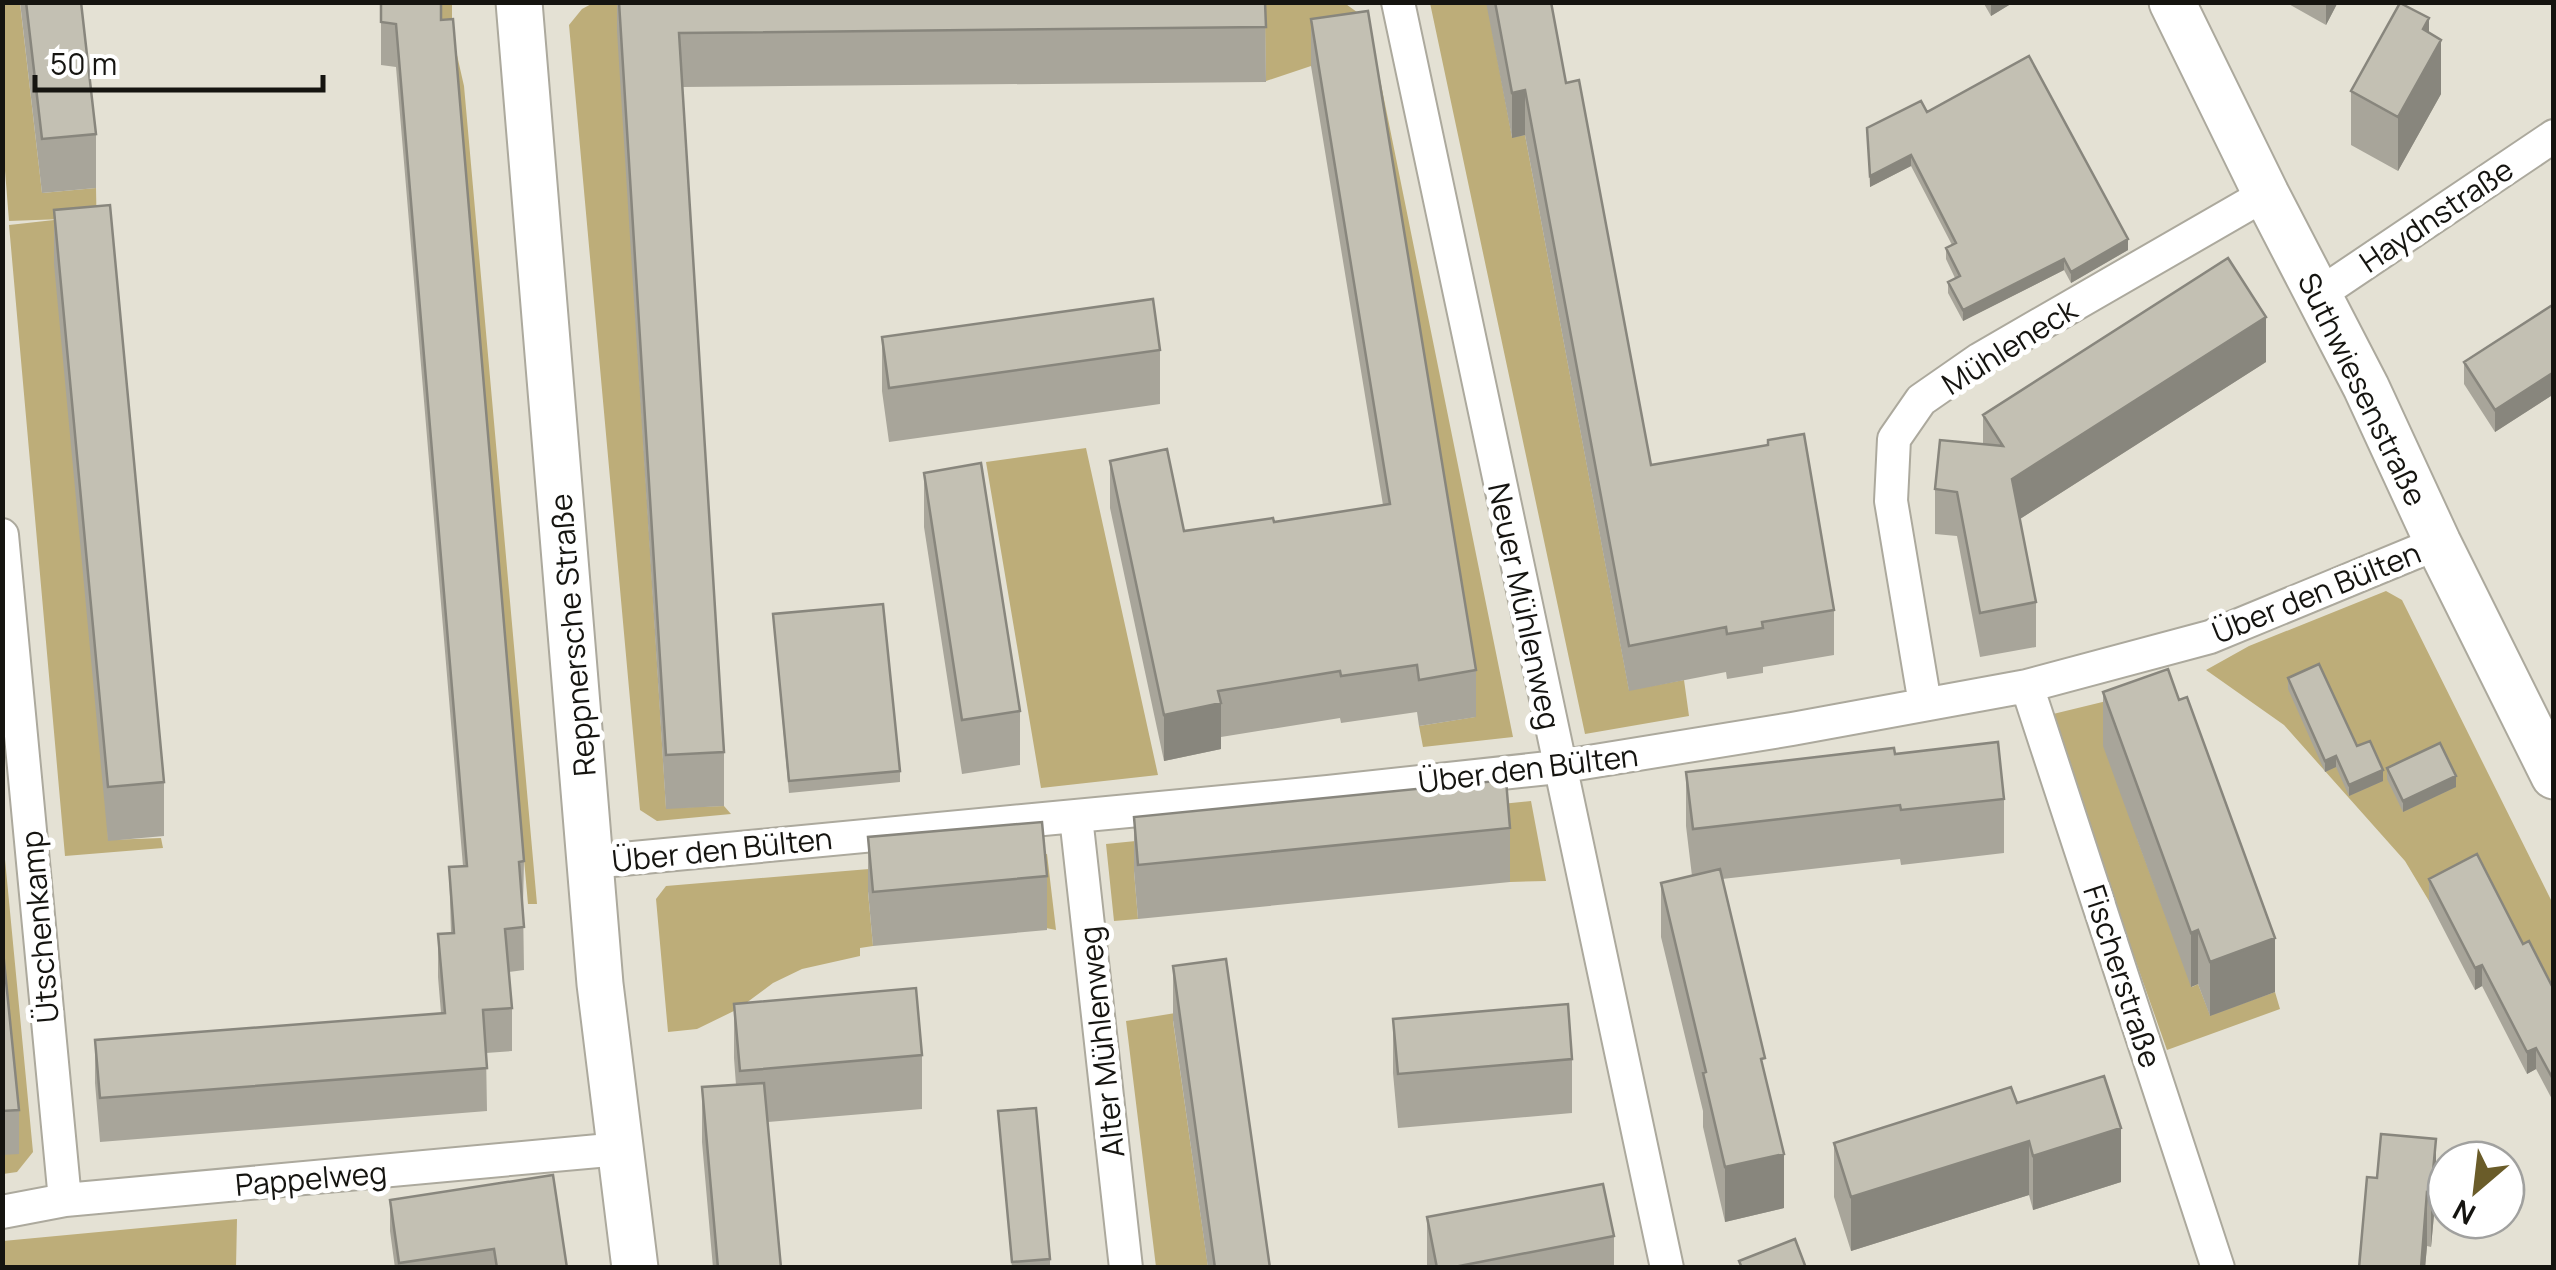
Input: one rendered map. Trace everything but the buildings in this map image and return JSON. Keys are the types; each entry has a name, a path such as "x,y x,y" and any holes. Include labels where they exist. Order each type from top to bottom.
{"street":[{"name":"Reppnersche Straße","path":"518,2 600,984 635,1268"},
{"name":"Neuer Mühlenweg","path":"1398,2 1667,1268"},
{"name":"Suthwiesenstraße","path":"2172,2 2366,387 2438,543 2554,776"},
{"name":"Haydnstraße","path":"2318,295 2554,136"},
{"name":"Mühleneck","path":"1924,704 1892,501 1894,439 1921,400 1980,360 2266,194"},
{"name":"Ütschenkamp","path":"2,535 65,1200"},
{"name":"Über den Bülten","path":"592,862 1076,817 1558,766 1924,704 2027,686 2210,637 2438,543"},
{"name":"Fischerstraße","path":"2027,686 2218,1268"},
{"name":"Alter Mühlenweg","path":"1076,817 1126,1268"},
{"name":"Pappelweg","path":"2,1212 65,1200 620,1149"}],"shaded area":[{"path":"595,2 1343,2 1368,20 1513,737 1423,747 1419,726 1475,717 1368,57 1311,66 1266,81 1265,23 618,31 666,808 724,806 731,814 657,821 640,810 569,25 582,9"},
{"path":"2,3 20,3 42,193 96,188 108,840 161,838 163,848 65,856 9,225 63,219 9,221 2,133"},
{"path":"441,3 452,3 452,33 464,86 537,904 528,904 453,63 441,63"},
{"path":"1430,3 1487,3 1512,137 1525,135 1629,690 1684,680 1689,716 1585,734"},
{"path":"1086,448 1158,775 1041,788 986,462"},
{"path":"2386,591 2402,600 2553,904 2553,1012 2429,901 2405,861 2284,725 2206,670 2249,646"},
{"path":"2156,689 2137,838 2192,987 2198,984 2210,1015 2275,992 2280,1009 2167,1050 2049,715"},
{"path":"1531,801 1546,881 1510,882 1506,835 1134,871 1138,919 1114,921 1106,844"},
{"path":"2,828 33,1152 17,1172 3,1174"},
{"path":"1047,854 1056,930 868,892 873,946 860,948 860,956 802,969 697,1029 668,1032 656,899 666,886"},
{"path":"1225,1005 1173,1021 1208,1267 1156,1267 1126,1021"},
{"path":"237,1219 236,1267 3,1267 3,1241"}]}
